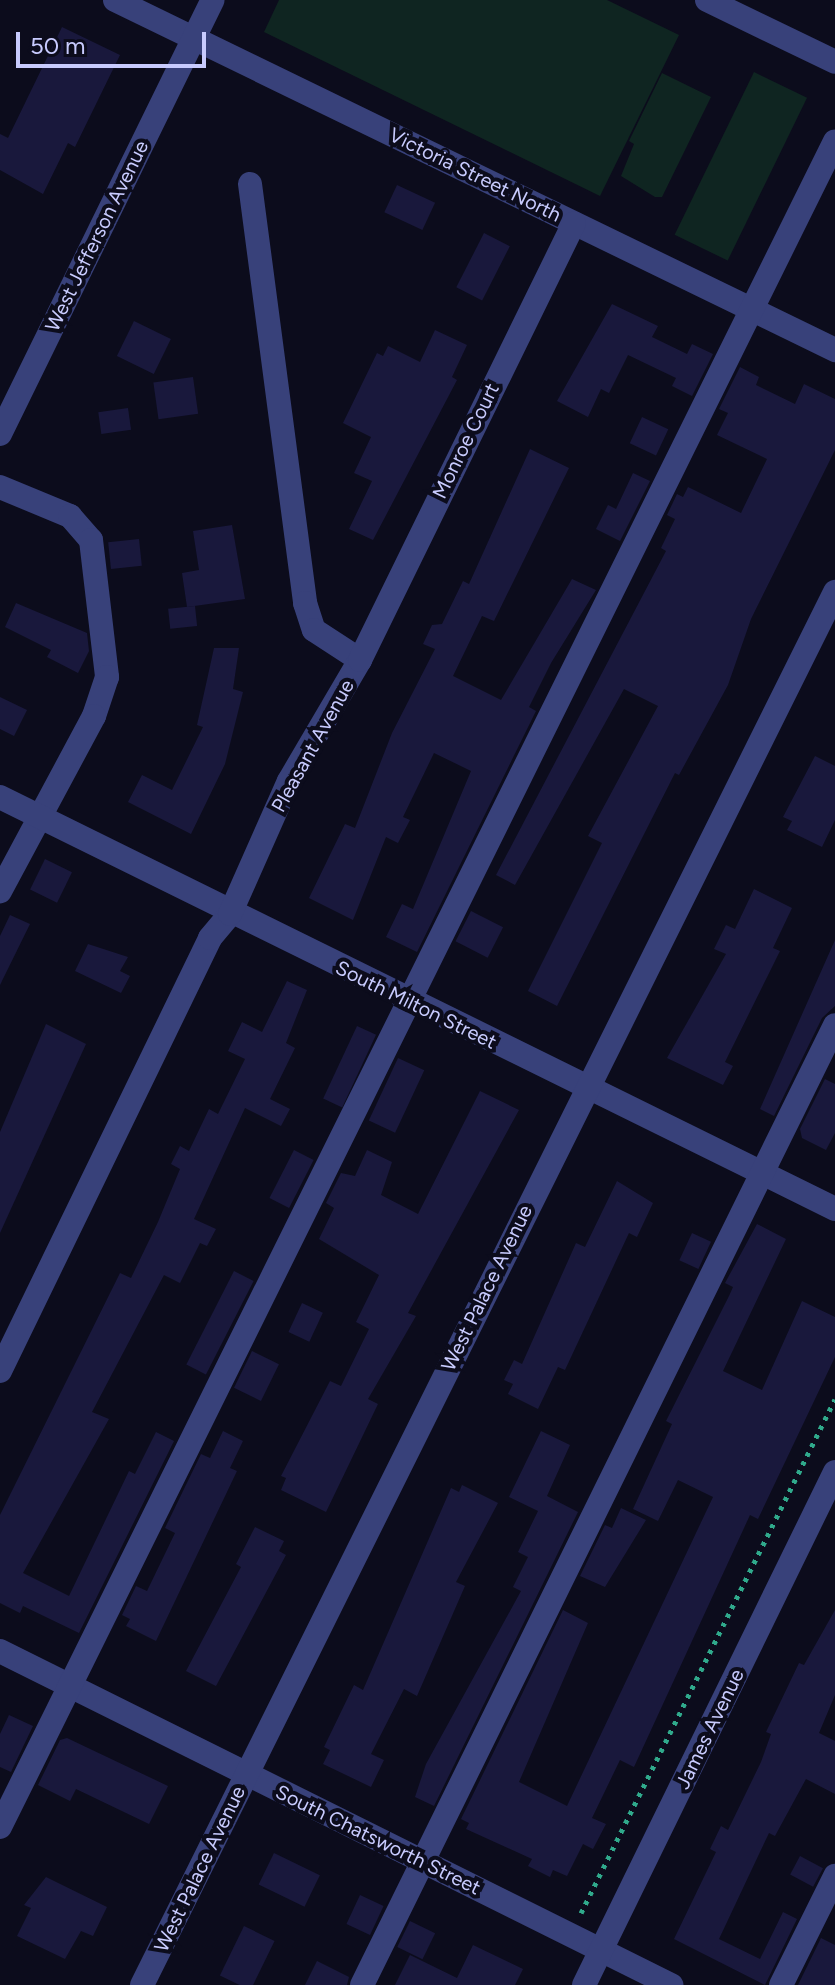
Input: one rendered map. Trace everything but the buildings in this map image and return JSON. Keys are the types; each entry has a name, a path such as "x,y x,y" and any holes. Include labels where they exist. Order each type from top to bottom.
{"street":[{"name":"Victoria Street North","path":"115,0 835,350"},
{"name":"West Jefferson Avenue","path":"0,434 213,0"},
{"path":"707,0 835,62"},
{"path":"0,1827 835,141"},
{"name":"Pleasant Avenue","path":"0,1371 210,938 230,914 289,781 360,660 314,630 305,603 250,184"},
{"name":"Monroe Court","path":"360,660 574,224"},
{"path":"0,487 70,516 91,540 107,677 94,716 37,815 0,891"},
{"name":"West Palace Avenue","path":"142,1985 835,592"},
{"name":"South Milton Street","path":"0,797 230,914 835,1209"},
{"path":"362,1985 835,1025"},
{"name":"James Avenue","path":"584,1985 835,1472"},
{"name":"South Chatsworth Street","path":"0,1651 671,1985"},
{"path":"781,1985 835,1876"}],"path":[{"path":"579,1918 835,1399"}],"green space":[{"path":"279,0 607,0 679,35 600,196 264,32"},
{"path":"754,72 807,98 728,261 675,235"},
{"path":"662,73 711,97 662,197 655,197 621,176 634,144 629,141"}]}
